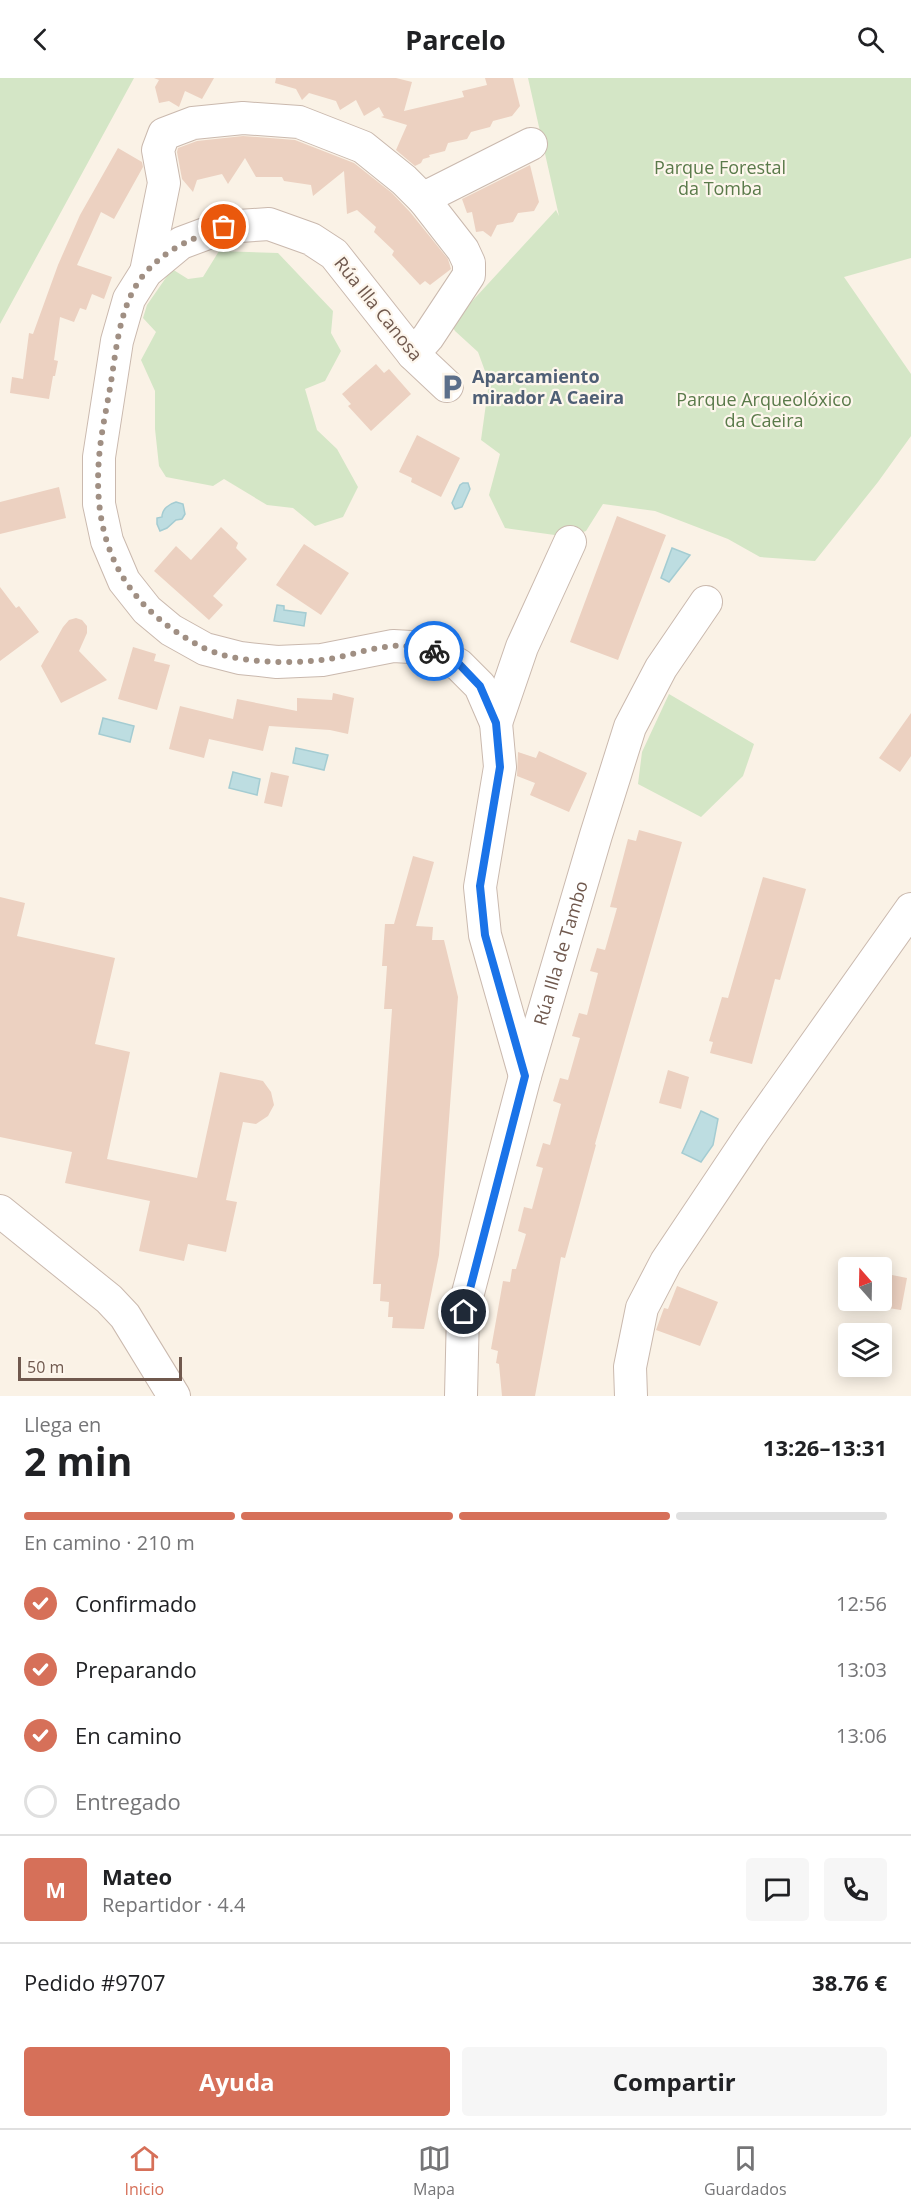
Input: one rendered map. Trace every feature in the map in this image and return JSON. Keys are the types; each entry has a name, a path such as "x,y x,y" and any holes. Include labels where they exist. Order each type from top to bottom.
{"street":[{"path":"146,272 164,183 158,150 165,134 193,123 243,118 299,122 363,147 404,180 424,200 464,250 469,263 469,275 428,337 413,354"},
{"path":"424,200 531,144"},
{"name":"Rúa Illa Canosa","path":"447,386 413,354 334,254 311,239 269,224 224,227 181,243 146,272 129,299 117,341 99,457 99,504 107,541 124,581 147,610 171,630 205,649 240,658 277,662 311,661 393,646 429,648 459,664 480,686 496,723 500,767 480,886 485,935 525,1076"},
{"path":"496,723 522,647 570,542"},
{"name":"Rúa Illa de Tambo","path":"461,1396 464,1312 525,1076 592,847 630,727 661,668 706,602"},
{"path":"631,1396 630,1367 642,1308 666,1262 753,1132 911,909"},
{"path":"0,1211 109,1299 125,1316 174,1396"}],"green space":[{"path":"0,78 134,78 0,324"},
{"name":"Parque Arqueolóxico da Caeira","path":"528,78 911,78 911,258 844,277 911,374 911,436 878,482 815,561 760,557 728,539 655,511 603,504 586,531 569,537 505,528 489,495 500,454 481,440 489,382 478,352 455,331 451,324 556,210 559,216"},
{"path":"219,251 278,253 333,311 331,333 341,351 325,381 305,389 317,430 337,449 358,487 343,517 315,526 293,508 267,505 224,479 213,486 166,477 159,466 155,429 155,391 141,360 156,332 143,318 147,305 172,269 188,279 203,277"},
{"path":"669,694 754,744 743,776 701,817 638,784 642,752"}],"water":[{"path":"463,483 468,483 470,489 462,507 455,509 452,503"},
{"path":"176,502 183,504 185,514 182,519 176,520 160,531 157,518 162,517 166,507"},
{"path":"672,548 690,555 669,582 661,578"},
{"path":"277,605 284,606 284,610 306,613 304,626 274,621"},
{"path":"103,718 134,726 130,742 99,734"},
{"path":"296,748 328,755 324,770 293,763"},
{"path":"233,772 260,779 257,795 229,788"},
{"path":"701,1111 718,1119 713,1145 701,1162 682,1153"}],"building":[{"path":"154,78 214,78 202,99 185,91 179,107 169,101 159,103 155,87 159,80"},
{"path":"276,78 396,78 412,82 404,111 464,97 462,91 487,85 485,78 513,78 520,106 512,116 493,121 490,127 471,132 467,139 448,143 445,151 429,155 430,157 423,159 415,166 396,150 407,125 381,117 384,116 379,107 364,116 356,100 340,110 336,101 309,93 302,100 296,89 275,83"},
{"path":"243,136 295,140 354,163 392,193 410,212 448,259 451,269 430,285 425,281 420,285 392,255 394,251 374,232 376,227 357,210 347,214 344,171 313,196 311,185 284,181 282,177 256,177 245,158 228,184 222,174 197,180 193,192 182,179 178,148 197,141"},
{"path":"118,148 142,162 143,167 114,219 101,212 77,265 112,277 104,299 92,294 86,310 80,308 74,322 60,317 54,360 58,361 49,399 10,393 12,377 23,379 29,333 33,334 58,265 80,215"},
{"path":"530,165 539,202 534,211 518,213 513,222 497,225 491,237 483,231 476,232 472,212 467,213 462,199"},
{"path":"376,364 384,373 389,369 411,394 371,431 348,406 351,404 342,394"},
{"path":"417,435 460,458 441,497 411,482 412,478 399,472"},
{"path":"59,487 66,518 0,534 0,502"},
{"path":"617,516 666,535 618,660 570,642"},
{"path":"221,527 238,543 236,548 247,559 213,596 223,605 209,620 154,571 176,546 191,560"},
{"path":"304,544 349,573 321,615 276,585"},
{"path":"0,587 16,608 19,606 39,632 0,661"},
{"path":"76,618 82,620 87,626 87,633 79,651 107,680 61,703 41,666 63,627 69,620"},
{"path":"133,647 156,654 154,661 170,665 157,710 118,699"},
{"path":"333,693 354,698 348,734 330,730 269,726 263,751 209,739 204,758 169,749 180,706 233,719 237,699 297,711 297,698 332,700"},
{"path":"911,713 911,756 900,772 879,758"},
{"path":"539,751 587,773 569,812 530,795 535,783 517,776 518,752 536,758"},
{"path":"271,772 289,776 282,807 264,803"},
{"path":"639,830 682,842 595,1144 565,1258 561,1257 535,1396 502,1396 499,1364 496,1363 498,1351 491,1349 503,1281 510,1282 512,1269 516,1269 526,1234 518,1231 524,1207 532,1209 543,1168 536,1166 543,1143 550,1145 561,1104 553,1101 560,1078 568,1080 580,1038 572,1036 579,1013 587,1015 598,973 590,971 597,948 605,950 617,908 610,907 628,839 636,841"},
{"path":"413,856 434,862 416,926 433,927 432,940 444,940 458,997 439,1255 424,1329 392,1328 393,1317 388,1317 389,1302 380,1301 381,1284 373,1284 392,1009 384,1009 387,966 382,966 385,924 394,924"},
{"path":"763,877 806,889 780,980 775,979 752,1064 710,1053 713,1042 709,1041 722,997 728,998"},
{"path":"0,897 25,903 17,936 115,958 95,1044 130,1052 107,1159 197,1178 220,1072 263,1081 271,1092 274,1105 268,1116 256,1124 243,1122 226,1200 237,1202 226,1252 188,1244 184,1261 139,1251 150,1201 65,1183 72,1152 0,1137"},
{"path":"668,1070 689,1077 681,1109 659,1103"},
{"path":"892,1275 907,1278 901,1310 892,1309"},
{"path":"677,1286 718,1302 700,1346 656,1330 664,1308 668,1309"}],"way so far":[{"path":"224,227 181,243 146,272 129,299 117,341 99,457 99,504 107,541 124,581 147,610 171,630 205,649 240,658 277,662 322,660 393,646 429,648 434,651"}],"place":[{"name":"Aparcamiento mirador A Caeira","path":"452,387"}],"route":[{"path":"434,651 459,664 480,686 496,723 500,767 480,886 485,935 525,1076 464,1312"}],"park label":[{"name":"Parque Forestal da Tomba","path":"720,178"}]}
